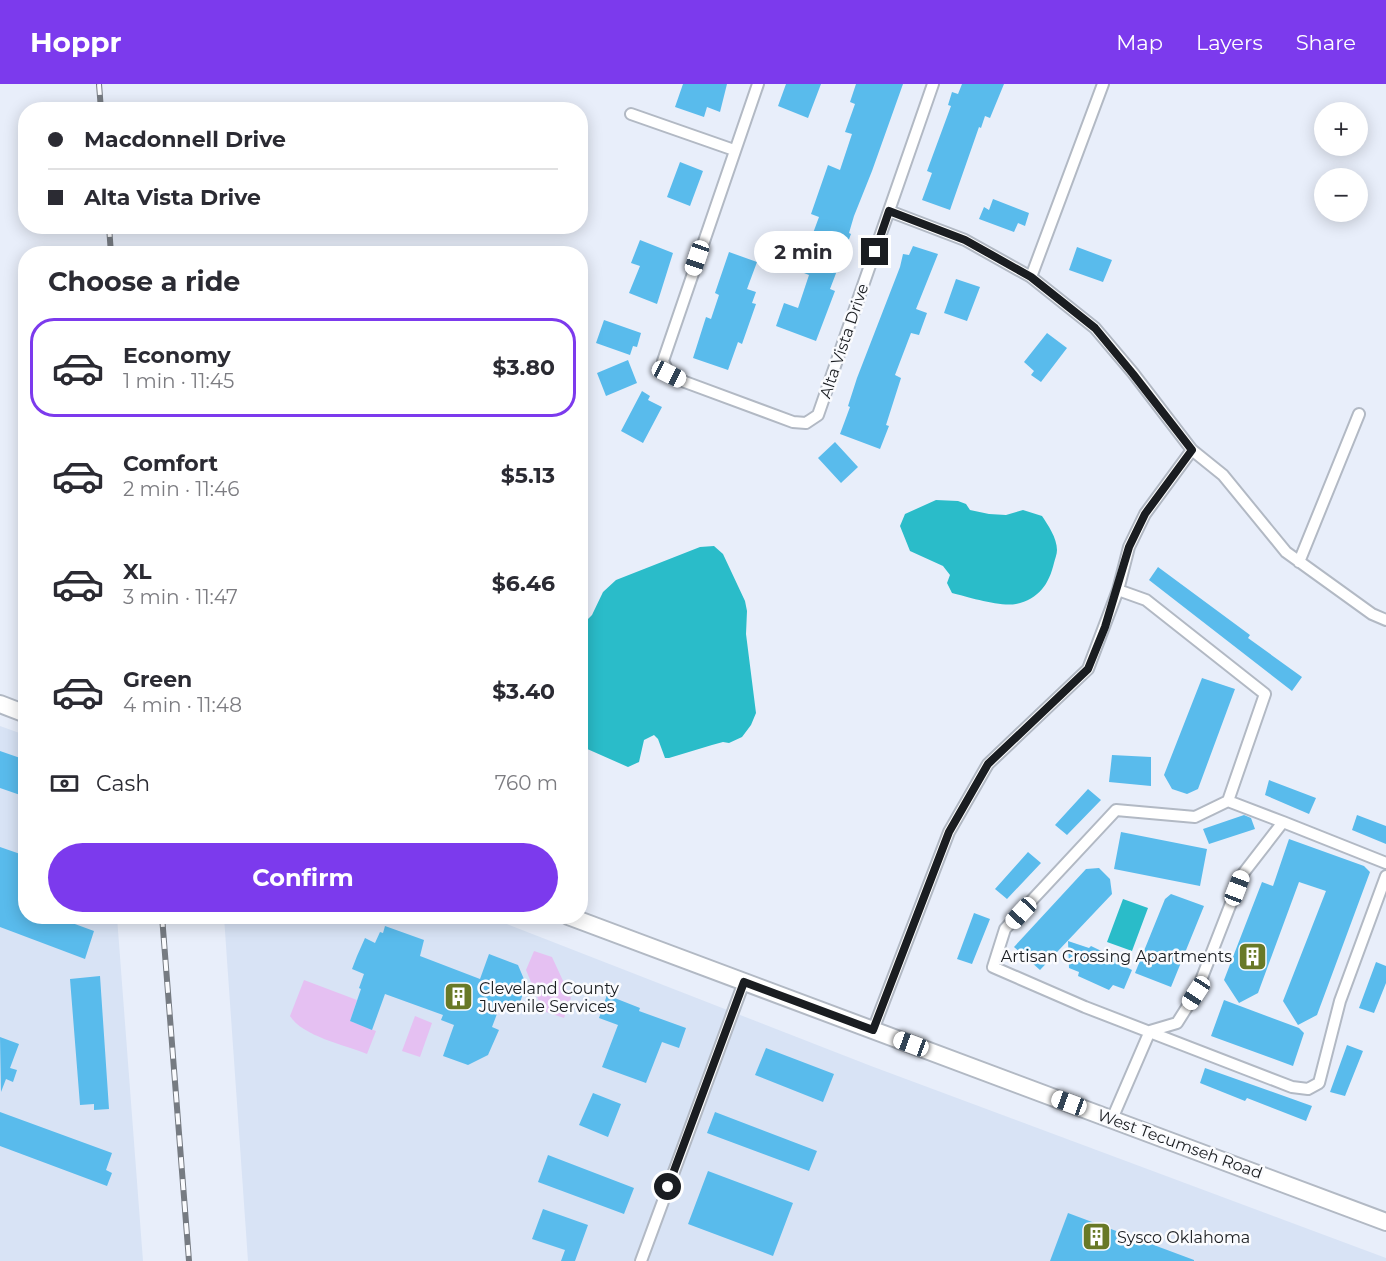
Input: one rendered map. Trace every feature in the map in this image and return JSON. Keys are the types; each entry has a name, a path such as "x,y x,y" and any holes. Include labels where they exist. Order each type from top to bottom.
{"main road":[{"path":"0,704 18,711"},
{"name":"West Tecumseh Road","path":"588,924 1386,1222"}],"street":[{"path":"631,114 734,150 758,84"},
{"name":"Alta Vista Drive","path":"734,150 663,361 669,374 685,382 794,422 806,423 818,415 933,84"},
{"path":"1031,277 1103,84"},
{"path":"889,211 965,240 1031,277 1095,328 1192,450 1223,475 1286,552 1372,614 1386,620"},
{"path":"1299,562 1359,414"},
{"path":"873,1030 949,832 988,764 1088,669 1118,590 1129,547 1145,514 1192,450"},
{"path":"1118,590 1146,600 1265,694 1228,801 1196,817 1116,810 1005,929 993,967 1085,1006 1292,1087 1308,1089 1319,1083 1340,1001 1386,876"},
{"path":"1228,801 1386,863"},
{"path":"1150,1031 1177,1023 1196,993 1242,875 1283,822"},
{"path":"641,1261 744,982"},
{"path":"1112,1119 1150,1031"}],"shaded area":[{"path":"0,726 18,732 18,924 118,924 143,1261 0,1261"},
{"path":"224,924 507,924 871,1066 1386,1258 1386,1261 248,1261"},
{"path":"534,951 552,957 571,998 564,1018 543,1011 526,970"},
{"path":"304,980 357,1000 350,1021 376,1031 367,1054 314,1034 296,1023 290,1016"},
{"path":"415,1016 432,1023 420,1057 402,1051"}],"water":[{"path":"936,500 958,501 966,504 970,510 989,514 1006,515 1023,510 1042,516 1054,536 1057,550 1052,571 1042,589 1024,602 1009,605 952,593 947,583 950,575 943,566 910,551 900,526 905,514"},
{"path":"714,546 723,554 745,601 746,634 756,713 742,737 729,743 723,742 669,758 665,758 658,739 654,735 644,740 639,762 628,767 588,749 588,619 603,592 616,580 700,547"},
{"path":"1123,899 1148,908 1132,951 1107,942"}],"building":[{"path":"683,84 727,84 720,112 707,107 704,117 675,107"},
{"path":"786,84 821,84 808,118 778,106"},
{"path":"856,84 903,84 854,216 849,233 851,234 830,289 835,291 816,341 776,326 784,303 798,308 809,275 799,271 819,217 811,214 828,165 840,170 852,134 845,132 855,104 850,102"},
{"path":"962,84 1004,84 990,118 985,116 981,128 979,127 950,210 922,200 932,173 927,171 951,106 948,105 952,92 958,94"},
{"path":"680,162 703,171 690,206 667,197"},
{"path":"993,199 1029,213 1025,226 1018,223 1014,232 979,219 984,207 989,210"},
{"path":"640,240 673,253 657,304 629,293 640,266 631,263"},
{"path":"913,246 938,254 916,309 927,313 919,335 911,333 895,375 901,378 886,425 889,426 880,449 840,434 857,378 903,254 909,255"},
{"path":"1077,247 1112,260 1103,282 1069,270"},
{"path":"729,252 757,262 747,289 756,292 752,303 756,304 742,344 738,342 728,370 693,358 706,317 711,319 719,295 715,293"},
{"path":"956,279 980,287 967,321 944,313"},
{"path":"604,320 641,333 637,347 633,346 630,355 596,343"},
{"path":"1047,333 1067,348 1041,382 1031,375 1034,371 1024,362"},
{"path":"628,360 637,383 606,396 597,373"},
{"path":"642,391 650,396 648,400 662,407 643,443 621,431"},
{"path":"835,442 858,467 841,483 818,458"},
{"path":"1158,567 1250,635 1248,638 1302,677 1292,691 1149,580"},
{"path":"1202,678 1235,689 1198,789 1187,794 1172,789 1164,775"},
{"path":"0,751 18,757 18,794 0,788"},
{"path":"1112,755 1151,757 1151,786 1109,782"},
{"path":"1269,780 1316,798 1309,814 1265,795"},
{"path":"1088,789 1101,800 1067,835 1055,825"},
{"path":"1244,815 1251,818 1255,829 1209,844 1203,829"},
{"path":"1357,815 1386,826 1386,844 1352,830"},
{"path":"1121,832 1207,849 1200,886 1114,869"},
{"path":"1289,839 1364,866 1370,872 1317,1015 1298,1025 1283,1001 1326,891 1299,882 1258,993 1239,1003 1224,980 1262,882 1273,886"},
{"path":"0,847 18,853 18,924 75,924 94,931 85,959 0,927"},
{"path":"1028,852 1041,863 1007,899 995,889"},
{"path":"1099,868 1110,879 1112,894 1040,970 1014,947 1086,869"},
{"path":"1171,894 1204,906 1171,987 1135,973 1165,899"},
{"path":"974,913 990,919 972,964 957,959"},
{"name":"Cleveland County Juvenile Services","path":"385,926 424,940 420,956 480,979 489,954 518,965 526,984 517,1012 500,1006 492,1027 499,1030 488,1055 468,1065 443,1056 454,1025 441,1020 443,1015 385,994 372,1030 350,1021 364,974 352,969 365,938 375,943 380,932 383,933"},
{"path":"1068,941 1089,948 1091,946 1116,958 1116,962 1132,970 1124,989 1113,985 1109,990 1078,976 1079,972 1069,968"},
{"path":"1376,962 1386,966 1386,983 1374,1013 1359,1008"},
{"path":"100,976 109,1109 94,1110 94,1104 80,1105 70,979"},
{"path":"607,995 640,1008 639,1011 686,1028 679,1048 662,1042 646,1083 602,1067 618,1025 599,1018"},
{"path":"1224,1000 1299,1028 1304,1033 1293,1066 1211,1036"},
{"path":"0,1037 19,1044 10,1068 17,1070 13,1082 6,1079 1,1092"},
{"path":"1347,1045 1363,1051 1345,1096 1330,1092"},
{"path":"766,1048 834,1074 823,1102 755,1075"},
{"path":"1205,1068 1312,1106 1306,1121 1200,1083"},
{"path":"593,1093 621,1104 608,1137 579,1125"},
{"path":"0,1112 112,1153 106,1170 112,1173 107,1186 0,1146"},
{"path":"715,1112 817,1151 809,1171 707,1133"},
{"path":"548,1155 634,1188 624,1214 538,1182"},
{"path":"708,1171 793,1203 773,1256 688,1224"},
{"path":"543,1209 588,1225 575,1261 561,1261 565,1250 532,1239"},
{"name":"Sysco Oklahoma","path":"1068,1213 1194,1260 1194,1261 1050,1261"}],"railway":[{"path":"99,84 100,102"},
{"path":"110,234 110,246"},
{"path":"163,924 189,1261"}],"place":[{"name":"Artisan Crossing Apartments","path":"1253,956"},
{"name":"Cleveland County Juvenile Services","path":"458,997"},
{"name":"Sysco Oklahoma","path":"1096,1237"}],"route":[{"path":"668,1187 744,982 873,1030 949,832 988,764 1088,669 1118,590 1129,547 1145,514 1192,450 1095,328 1031,277 965,240 889,211 875,252"}]}
